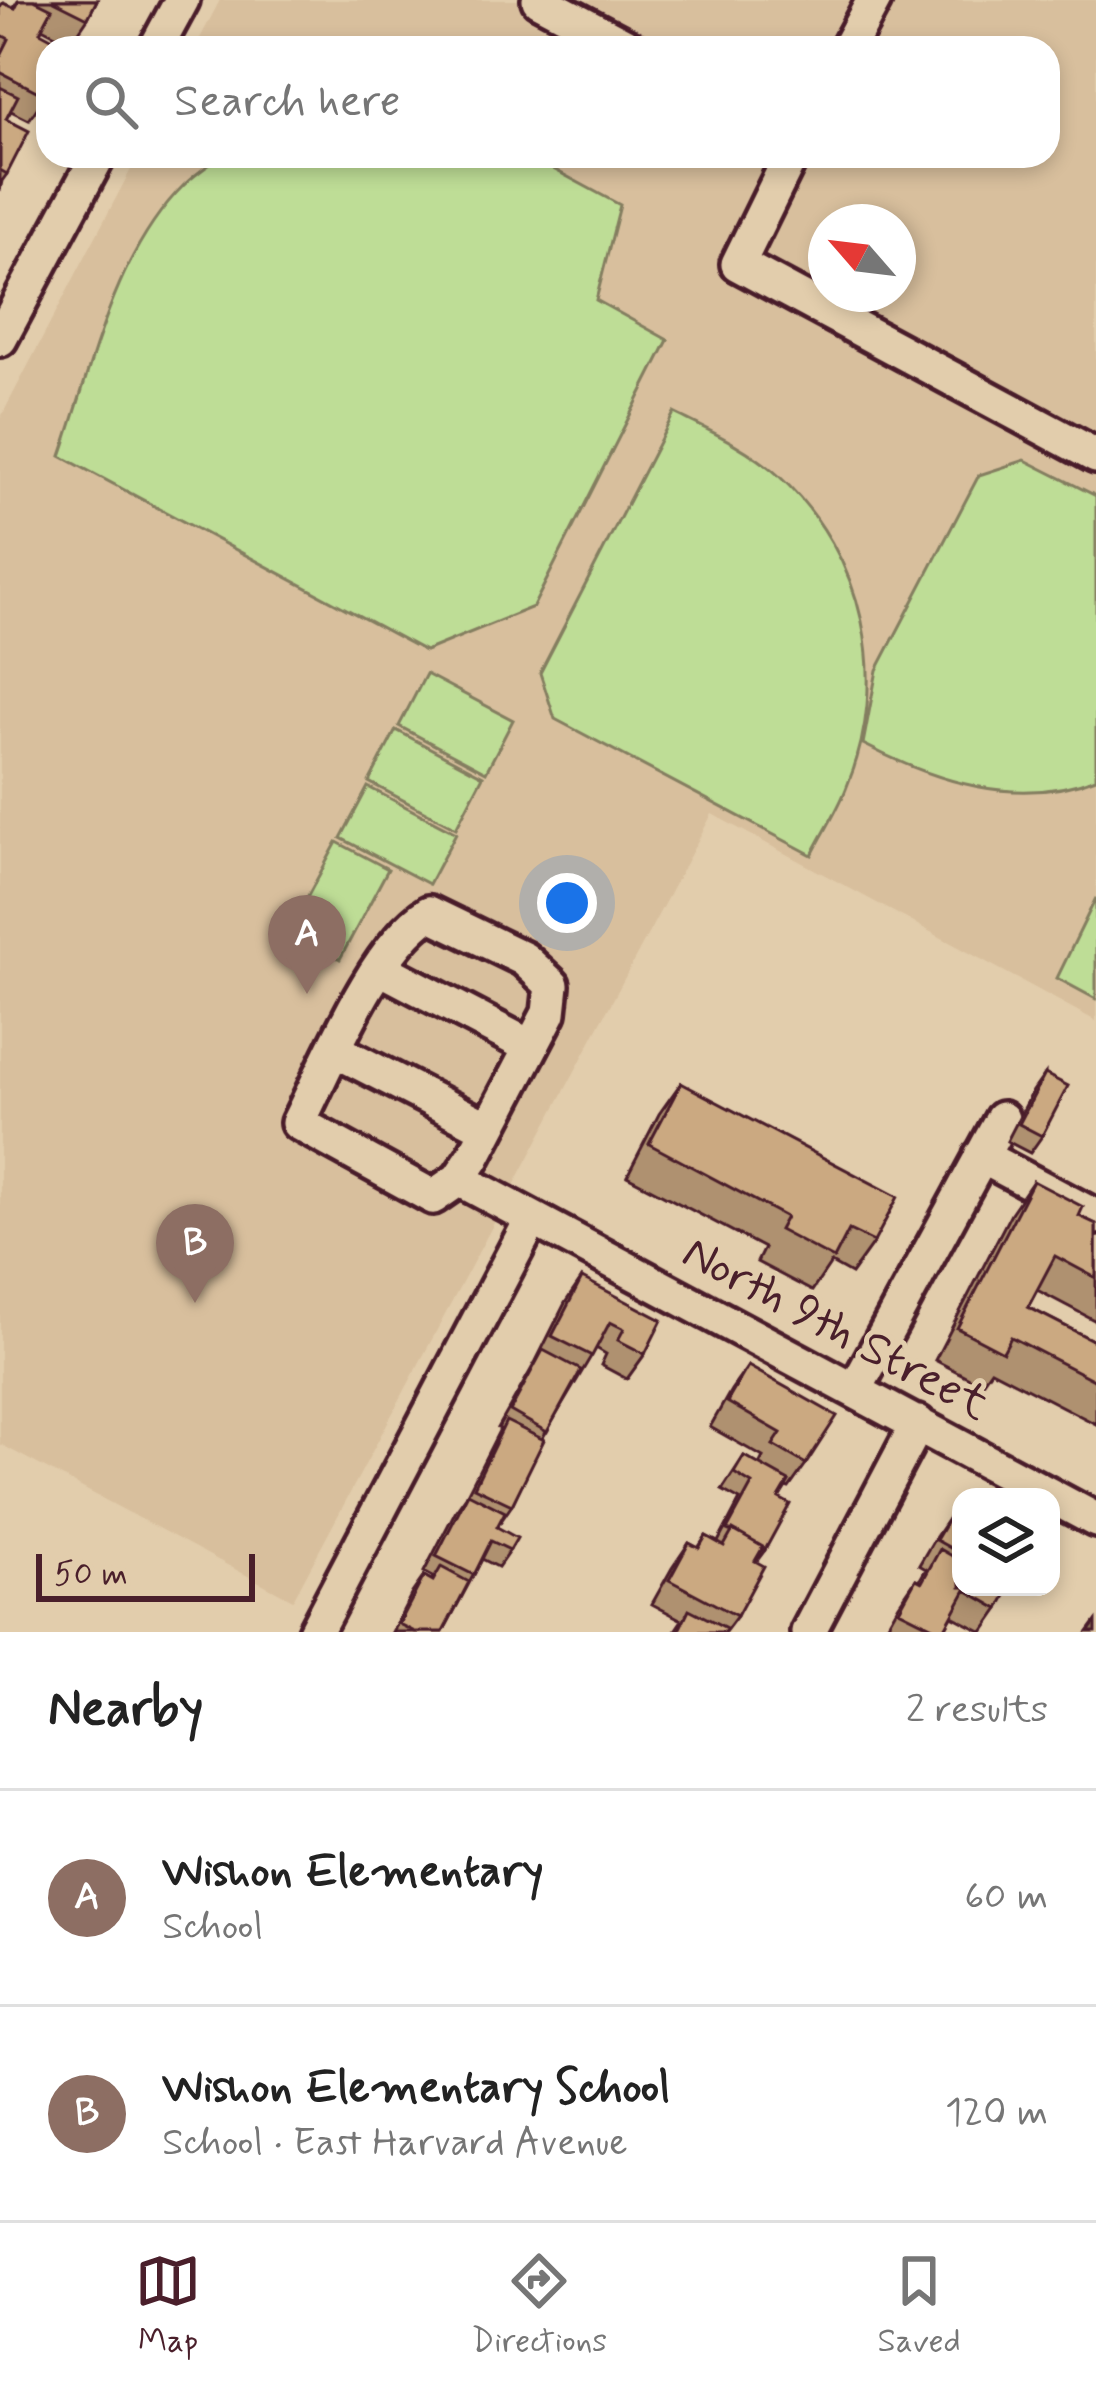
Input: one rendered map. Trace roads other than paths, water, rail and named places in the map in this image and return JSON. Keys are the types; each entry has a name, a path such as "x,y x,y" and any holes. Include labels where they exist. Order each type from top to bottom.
{"street":[{"path":"163,36 182,0"},
{"path":"539,0 607,36"},
{"path":"854,36 874,0"},
{"path":"0,338 92,168"},
{"path":"784,168 738,264 1096,457"},
{"path":"429,914 524,959 552,985 549,1013 460,1179 433,1197 298,1123 380,968 407,927 429,914"},
{"path":"380,968 531,1047"},
{"path":"335,1050 487,1128"},
{"path":"855,1390 1002,1119"},
{"path":"981,1156 1096,1217"},
{"name":"North 9th Street","path":"460,1179 1096,1520"},
{"path":"315,1632 532,1219"},
{"path":"808,1632 918,1423"}],"place":[{"name":"Wishon Elementary","path":"307,994"},
{"name":"Wishon Elementary School","path":"195,1303"}]}
